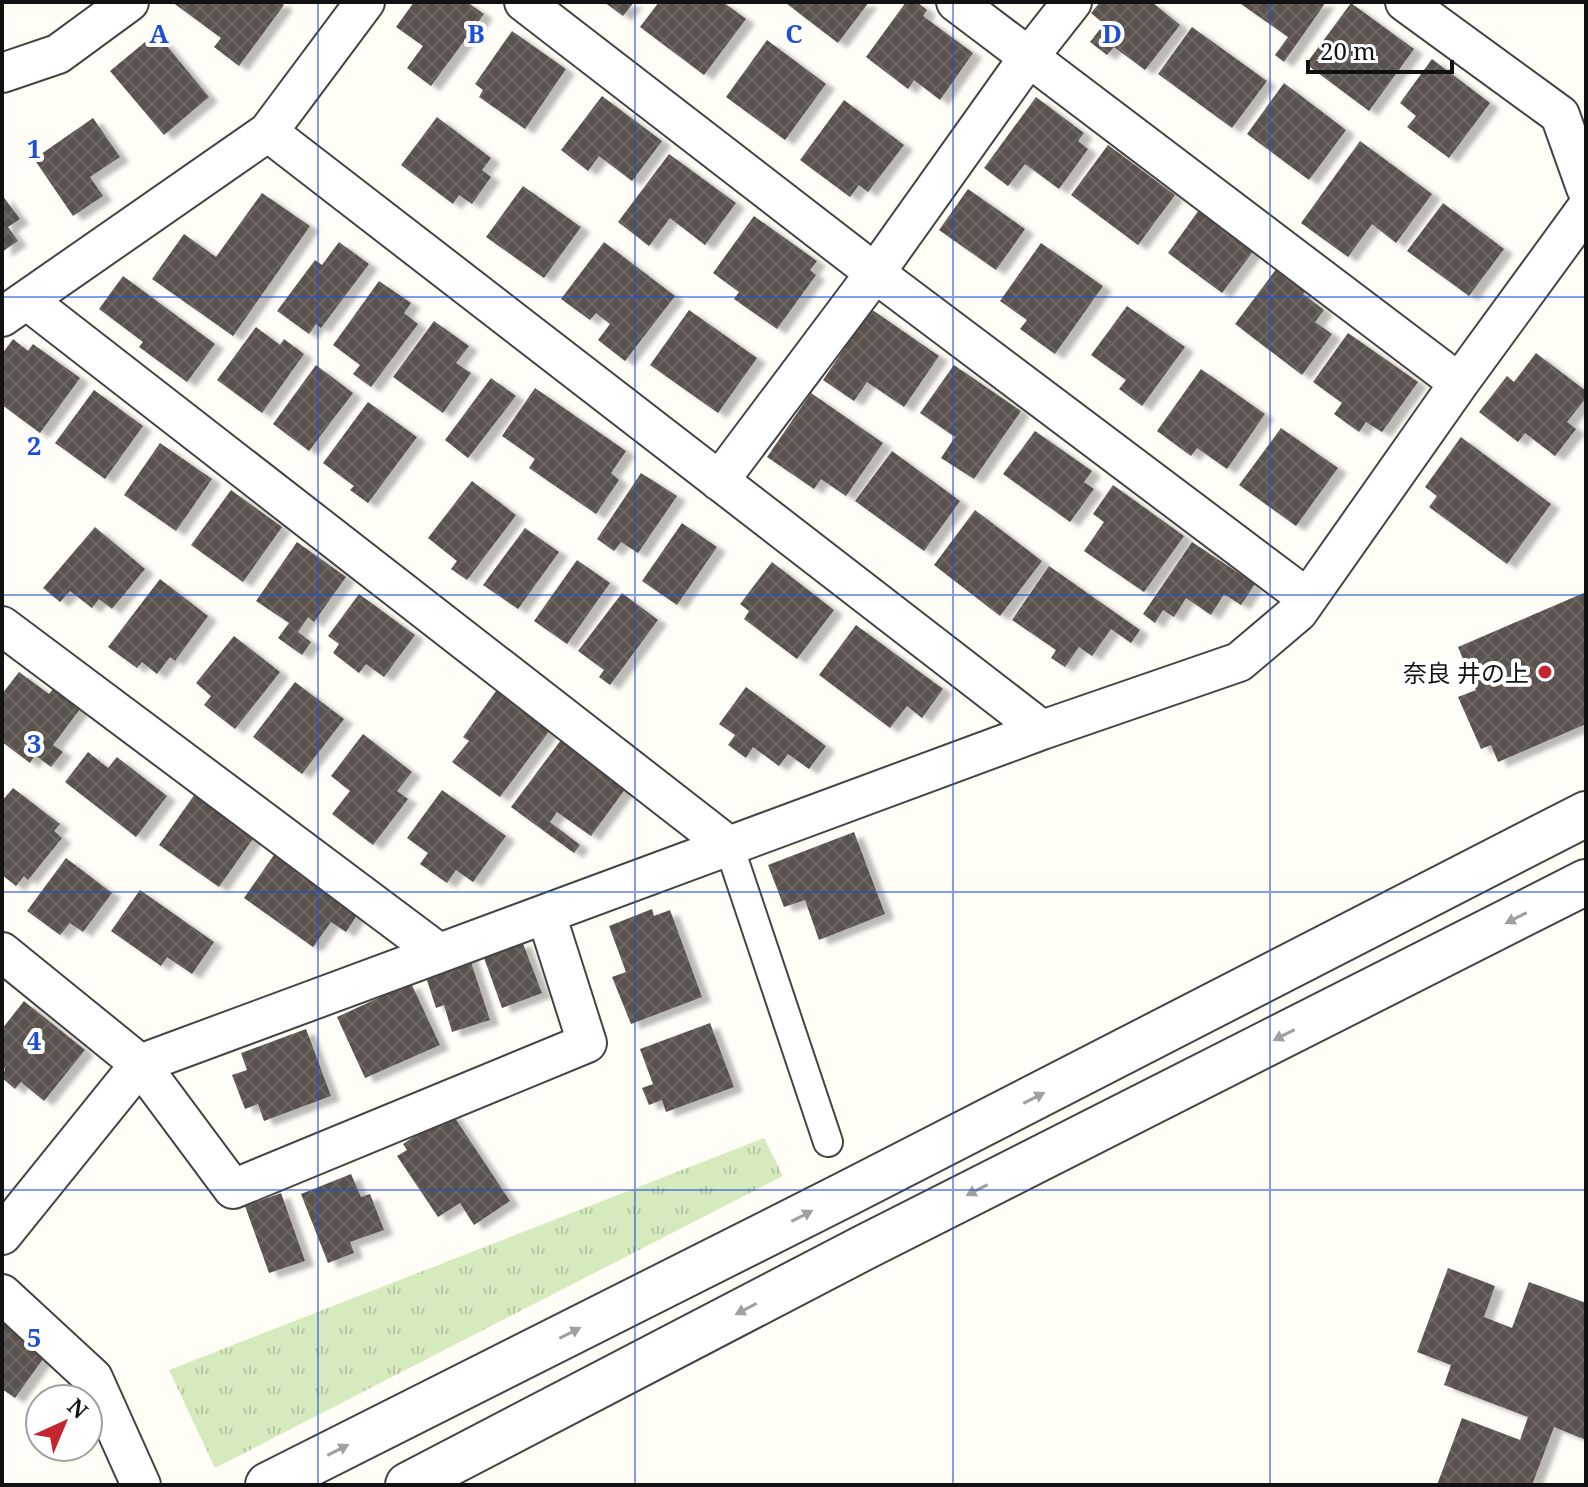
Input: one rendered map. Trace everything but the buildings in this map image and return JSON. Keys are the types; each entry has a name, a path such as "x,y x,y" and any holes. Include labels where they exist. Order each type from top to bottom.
{"street":[{"path":"2,73 58,54 129,2"},
{"path":"365,2 268,132 15,309 729,846 828,1142"},
{"path":"524,2 875,273 1307,598"},
{"path":"956,2 1459,383"},
{"path":"719,481 1072,2"},
{"path":"1405,2 1560,115 1586,188"},
{"path":"268,132 1042,730"},
{"path":"2,1235 140,1064 1042,730 1239,662 1298,612 1586,209"},
{"path":"2,626 439,953"},
{"path":"268,1485 860,1187 1586,814"},
{"path":"408,1485 877,1241 1586,882"},
{"path":"2,952 140,1064 233,1189 587,1043 546,914"},
{"path":"2,1294 93,1378 141,1485"}],"green space":[{"path":"764,1138 783,1176 215,1468 169,1370"}],"place":[{"name":"奈良 井の上","path":"1545,672"}]}
